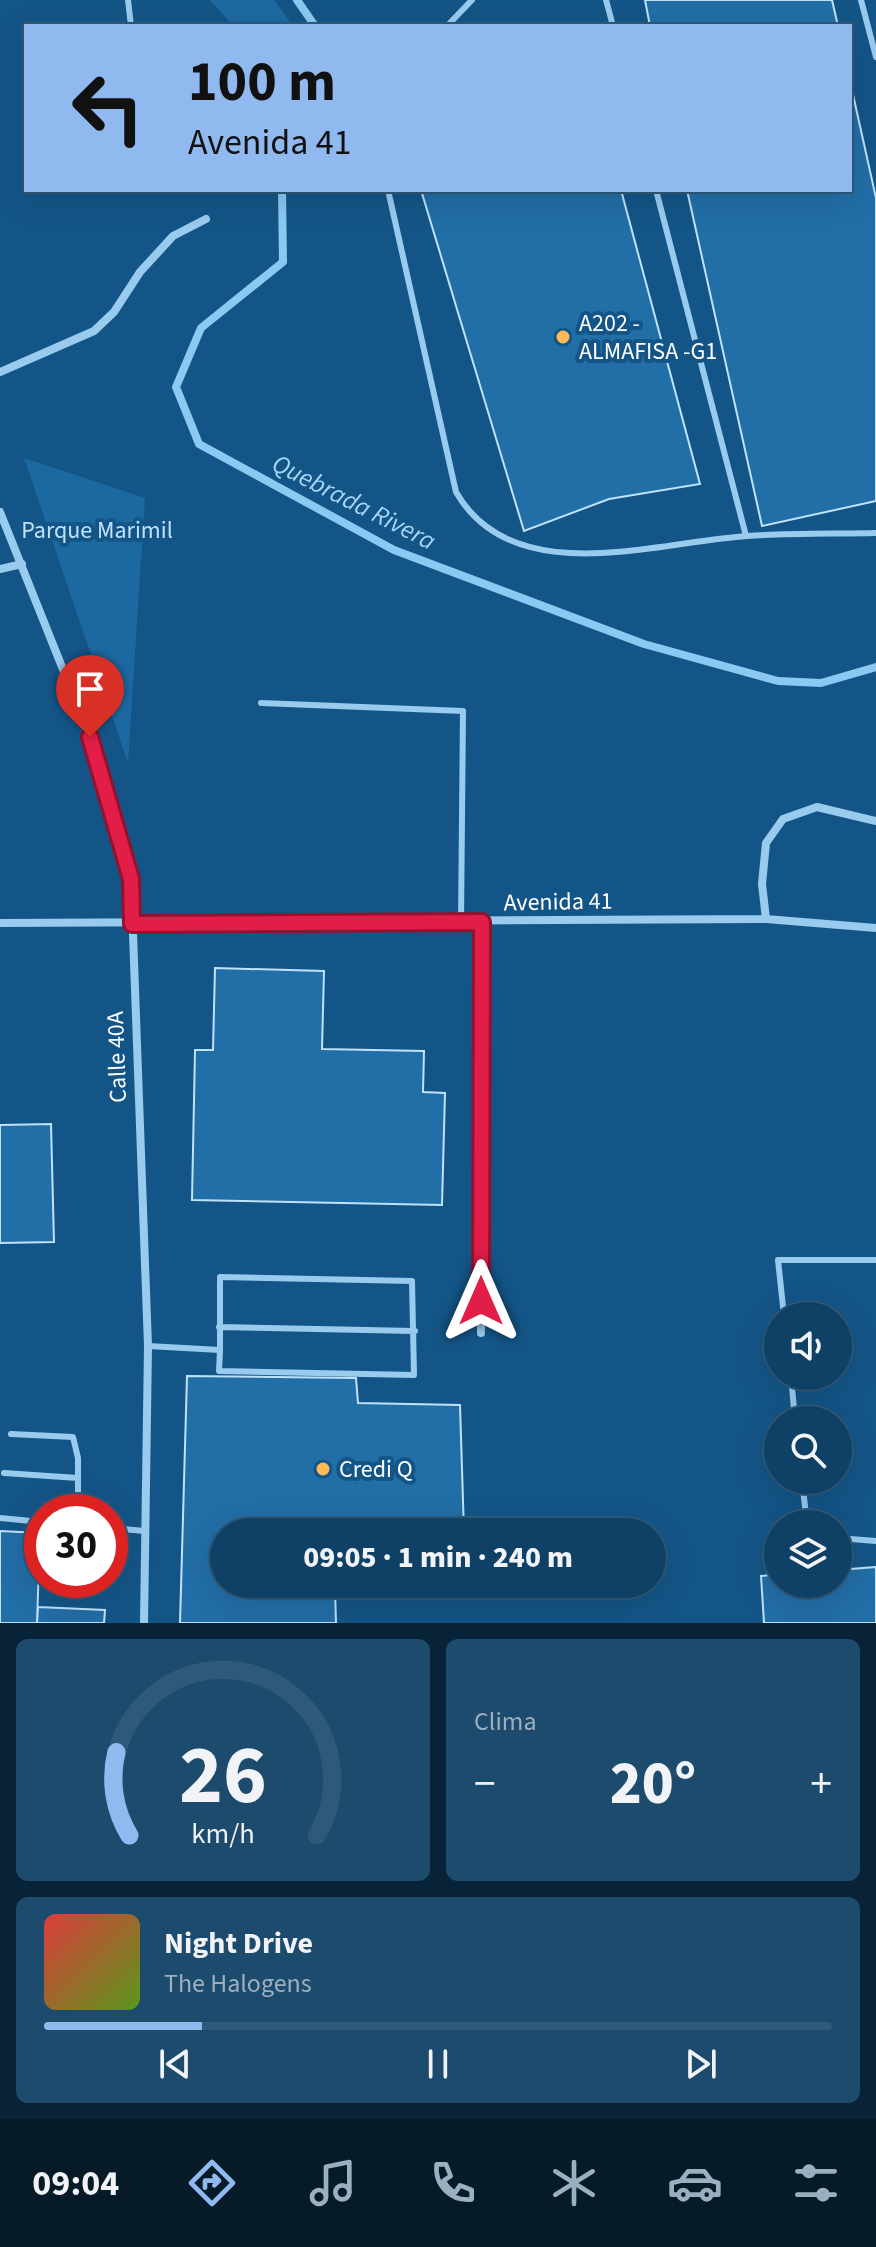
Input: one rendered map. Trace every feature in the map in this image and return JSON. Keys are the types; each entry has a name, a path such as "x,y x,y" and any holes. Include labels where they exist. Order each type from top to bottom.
{"street":[{"path":"0,372 94,331 173,236 206,219"},
{"name":"Calle 40A","path":"0,512 90,737 131,879 148,1346 144,1623"},
{"path":"0,569 22,564"},
{"path":"766,919 762,884 766,843 783,819 817,807 876,821"},
{"name":"Avenida 41","path":"0,923 461,923 766,919 876,928"},
{"path":"481,1333 482,922"}],"lane":[{"path":"128,0 131,24"},
{"path":"449,24 472,0"},
{"path":"606,0 612,24"},
{"path":"861,0 876,57"},
{"path":"388,192 456,492 470,516 498,534 540,550 612,553 746,536 876,533"},
{"path":"657,192 746,536"},
{"path":"261,703 463,711 461,923"},
{"path":"782,1302 778,1260 876,1260"},
{"path":"220,1277 412,1281 415,1331 414,1375 219,1371 220,1277"},
{"path":"219,1327 415,1331"},
{"path":"148,1346 220,1350"},
{"path":"11,1434 73,1437 77,1444 78,1494"},
{"path":"4,1473 78,1478"},
{"path":"0,1518 24,1520"},
{"path":"128,1530 145,1531"},
{"path":"852,1539 876,1541"}],"green space":[{"path":"210,0 274,0 292,24 231,24"},
{"name":"Parque Marimil","path":"24,458 145,498 128,763"}],"building":[{"path":"645,0 832,0 838,24 650,24"},
{"path":"852,90 876,198 876,501 762,526 687,192 852,192"},
{"name":"A202 - ALMAFISA -G1","path":"422,192 622,192 700,484 609,499 524,531"},
{"path":"215,968 324,971 322,1049 424,1051 423,1092 445,1093 442,1205 192,1200 195,1050 213,1050"},
{"path":"51,1124 54,1242 0,1243 0,1125"},
{"name":"Credi Q","path":"187,1376 356,1378 358,1403 460,1405 464,1518 210,1518 210,1598 335,1598 336,1623 180,1623"},
{"path":"0,1531 24,1532 24,1598 38,1598 37,1623 0,1623"},
{"path":"876,1567 876,1623 764,1623 761,1576 764,1576 764,1598 852,1598 852,1569"},
{"path":"38,1607 105,1610 104,1623 37,1623"}],"waterway":[{"name":"Quebrada Rivera","path":"297,0 314,24"},
{"name":"Quebrada Rivera","path":"282,192 283,262 201,328 176,387 199,444 394,550 644,644 778,681 821,683 876,667"}],"place":[{"name":"A202 - ALMAFISA -G1","path":"563,337"},
{"name":"Credi Q","path":"323,1469"}],"route":[{"path":"90,737 131,879 132,924 482,922 481,1301"}]}
